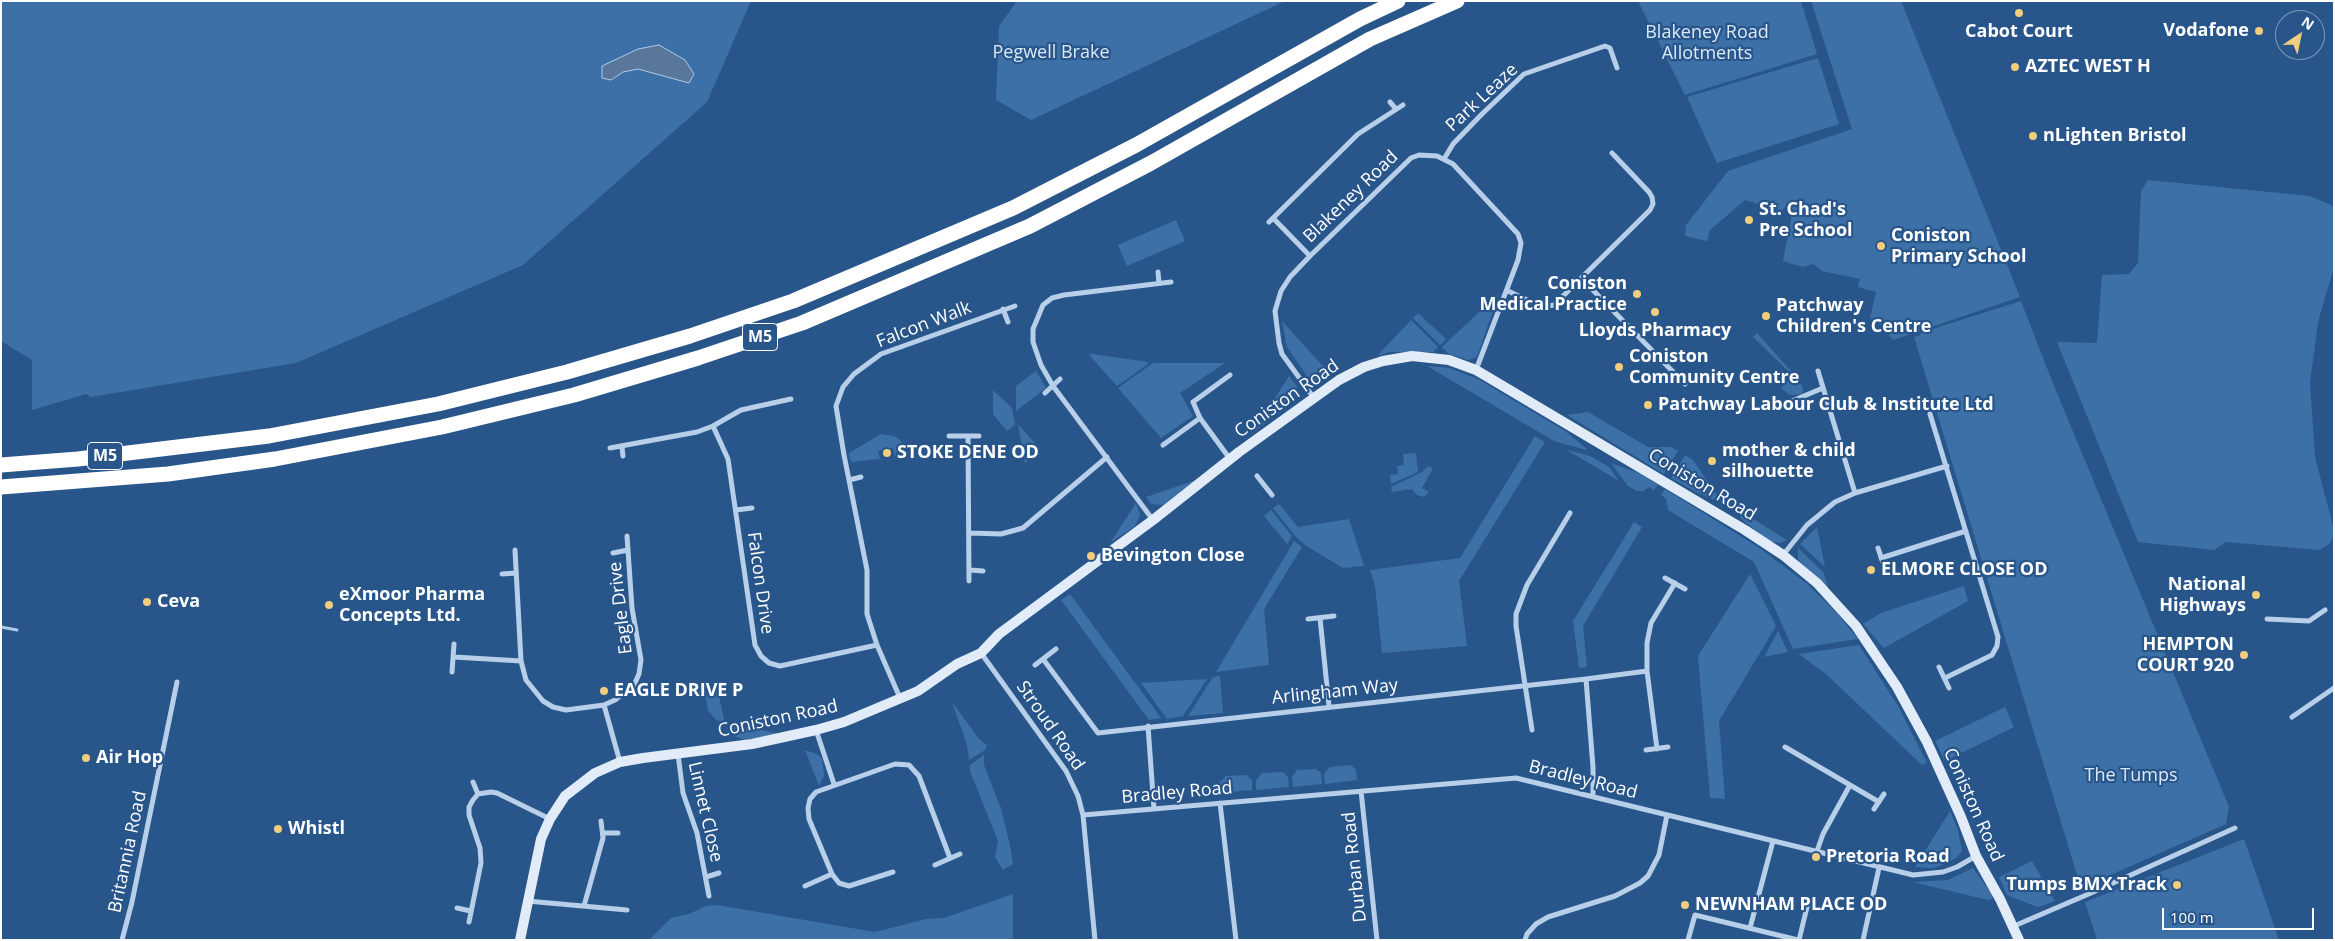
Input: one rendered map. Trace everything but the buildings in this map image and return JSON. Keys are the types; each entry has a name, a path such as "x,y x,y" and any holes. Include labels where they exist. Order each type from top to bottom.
{"highway":[{"name":"M5","path":"1,465 78,459 269,436 438,404 567,372 690,336 793,301 1012,208 1136,145 1360,18 1398,1"},
{"name":"M5","path":"1,487 168,474 275,459 442,428 574,395 698,358 802,323 1030,226 1204,134 1288,84 1370,39 1457,1"}],"street":[{"name":"Park Leaze","path":"1444,158 1453,144 1524,74 1605,46 1610,48 1617,68"},
{"path":"1390,102 1396,109"},
{"path":"1310,256 1271,220 1358,134 1403,105"},
{"path":"1508,291 1542,307 1557,302 1650,210 1653,204 1649,192 1612,153"},
{"name":"Blakeney Road","path":"1314,398 1282,354 1275,320 1275,311 1281,291 1290,277 1310,256 1411,158 1419,154 1429,154 1444,158"},
{"path":"1444,158 1466,178 1518,234 1521,252 1508,291 1476,370"},
{"path":"1158,272 1159,283"},
{"path":"1582,279 1685,384"},
{"path":"1153,520 1053,386 1041,366 1033,342 1033,329 1043,305 1052,298 1064,294 1171,282"},
{"name":"Falcon Walk","path":"849,480 836,406 843,387 854,374 881,354 1015,306"},
{"path":"1004,310 1008,322"},
{"name":"Coniston Road","path":"520,940 541,839 558,804 573,788 595,773 620,762 752,744 816,730 844,722 918,692 957,664 981,653 998,634 1314,398 1353,372 1383,360 1398,358 1449,360 1476,370 1722,516 1783,556 1831,596 1877,655 1927,742 1961,817 1976,856 2020,940"},
{"path":"1818,371 1855,493"},
{"path":"1230,375 1193,402 1200,418 1230,459"},
{"path":"1045,393 1060,379"},
{"path":"1785,404 1823,388"},
{"path":"610,448 697,432 713,426 741,410 791,399"},
{"path":"1930,414 1998,637 1997,646 1992,655 1945,678"},
{"path":"1163,444 1200,418"},
{"name":"Falcon Drive","path":"713,426 728,459 755,645 761,656 769,663 780,666 877,645"},
{"path":"949,436 980,436"},
{"path":"968,436 969,582"},
{"path":"622,447 623,456"},
{"path":"970,533 1002,534 1023,528 1107,457"},
{"path":"1783,556 1817,516 1836,502 1855,493 1947,466"},
{"path":"1257,476 1272,495"},
{"path":"861,477 849,480 867,570 867,614 877,645 900,700"},
{"name":"Falcon Drive","path":"736,510 752,508"},
{"path":"1532,730 1516,626 1519,603 1527,585 1570,513"},
{"path":"1881,558 1966,531"},
{"name":"Eagle Drive","path":"515,550 521,661 526,680 543,701 553,707 566,710 604,705 625,694 634,685 641,660 632,608 627,536"},
{"path":"1878,548 1885,569"},
{"name":"Eagle Drive","path":"613,552 628,550"},
{"path":"970,570 983,571"},
{"path":"502,574 516,573"},
{"path":"1665,578 1685,589"},
{"path":"1658,748 1647,671 1647,642 1651,623 1675,584"},
{"path":"2268,619 2309,621 2325,610"},
{"path":"1308,619 1334,616"},
{"path":"1320,618 1329,706"},
{"path":"452,672 454,644"},
{"path":"1035,665 1056,649"},
{"name":"Stroud Road","path":"981,653 1066,770 1078,796 1083,815 1095,940"},
{"path":"454,657 521,661"},
{"name":"Arlingham Way","path":"1043,658 1098,732 1647,671"},
{"path":"1939,667 1949,688"},
{"path":"1586,679 1593,768 1593,795"},
{"name":"Britannia Road","path":"122,940 132,902 177,682"},
{"path":"2292,717 2334,688"},
{"path":"604,705 620,762"},
{"path":"1148,726 1154,809"},
{"path":"816,730 834,784"},
{"path":"1646,750 1668,747"},
{"path":"1785,747 1879,802"},
{"name":"Linnet Close","path":"678,754 683,793 697,832 709,896"},
{"path":"893,872 849,886 839,883 832,874 809,819 808,808 810,799 816,792 834,784 895,764 909,765 919,776 950,858"},
{"name":"Bradley Road","path":"1083,815 1516,778 1593,795 1879,868 1924,876 1957,867 1976,856"},
{"path":"473,782 478,794"},
{"path":"1817,851 1823,834 1850,785"},
{"name":"Durban Road","path":"1361,791 1377,940"},
{"path":"478,794 497,793 550,819"},
{"path":"469,922 481,863 480,848 468,811 478,794"},
{"path":"1874,809 1884,794"},
{"path":"1220,803 1236,940"},
{"path":"1525,940 1527,934 1536,924 1548,917 1615,896 1640,883 1648,876 1659,855 1668,815"},
{"path":"584,906 603,833 601,820"},
{"path":"2014,926 2235,828"},
{"path":"603,833 618,833"},
{"path":"1750,928 1773,841"},
{"path":"935,865 960,854"},
{"path":"1862,940 1879,868"},
{"name":"Linnet Close","path":"706,876 720,873"},
{"path":"805,886 832,874"},
{"path":"1688,940 1695,916 1798,940 1809,899"},
{"path":"527,900 627,910"},
{"path":"457,908 471,911"}],"green space":[{"path":"1,1 751,1 707,102 523,265 296,363 91,397 86,394 32,410 32,360 1,341"},
{"name":"Pegwell Brake","path":"1017,1 1285,1 1031,120 996,100 999,26"},
{"name":"Blakeney Road Allotments","path":"1638,1 1801,1 1817,54 1685,95"},
{"name":"Coniston Primary School","path":"1811,1 1901,1 2020,297 1893,340 1877,321 1870,318 1876,292 1858,287 1860,279 1822,271 1813,264 1803,267 1783,261 1793,209 1785,207 1782,211 1745,200 1710,230 1707,241 1685,236 1686,225 1728,171 1852,129"},
{"path":"1818,58 1839,124 1717,163 1687,97"},
{"path":"2148,180 2310,196 2334,208 2334,267 2318,322 2310,383 2315,457 2334,530 2334,536 2329,544 2320,550 2226,542 2214,550 2138,542 2057,342 2097,343 2102,275 2129,274 2138,263 2141,191"},
{"path":"1176,220 1185,241 1127,266 1118,245"},
{"path":"1499,293 1477,357 1469,360 1449,354 1442,347"},
{"name":"The Tumps","path":"2021,301 2052,381 2229,807 2226,824 2081,888 1914,337 1921,335 1920,333"},
{"path":"1418,313 1446,339 1440,345 1413,318"},
{"path":"1411,320 1438,347 1433,352 1389,352 1377,356"},
{"path":"1282,321 1331,375 1319,382 1307,376 1287,347"},
{"path":"1757,333 1799,380 1803,389 1802,394 1790,395 1781,388 1793,376 1753,337"},
{"path":"1089,355 1148,362 1148,364 1117,386"},
{"path":"1153,363 1225,363 1180,393 1193,416 1161,438 1118,388"},
{"path":"1427,366 1449,368 1478,379 1565,431 1587,449 1554,441"},
{"path":"1036,371 1046,388 1016,411 1016,386"},
{"path":"1289,376 1297,387 1297,393 1293,401 1253,433"},
{"path":"993,390 1012,408 1015,425 1007,431 993,414"},
{"path":"1588,412 1648,447 1671,447 1678,451 1664,474 1567,415"},
{"path":"1018,425 1040,449 1025,463"},
{"path":"881,434 894,436 900,440 907,454 895,456 893,448 878,451 880,459 851,462 849,453"},
{"path":"1535,436 1545,442 1459,581 1467,646 1382,653 1375,586 1370,570 1460,558"},
{"path":"1567,450 1590,456 1609,467 1619,481"},
{"path":"1416,453 1418,472 1391,484 1390,475 1398,474 1397,466 1404,465 1403,454"},
{"path":"1685,455 1693,460 1722,503 1696,492 1671,478"},
{"path":"1611,463 1641,474 1658,485 1654,490 1649,487 1643,491 1637,491 1628,486"},
{"path":"1428,466 1433,468 1422,488 1429,492 1424,497 1417,495 1412,489 1392,492 1391,487 1422,472"},
{"path":"1196,480 1163,505 1151,504 1146,497"},
{"path":"1665,489 1758,547 1806,583 1836,612 1858,639 1793,649 1754,562 1668,510 1666,499 1661,495"},
{"path":"1136,503 1140,515 1135,526 1110,543"},
{"path":"1279,504 1298,527 1349,519 1364,566 1343,568 1305,545 1295,536 1273,508"},
{"path":"1271,510 1292,536 1287,544 1264,516"},
{"path":"1741,515 1750,517 1787,540 1780,543 1770,542 1740,518"},
{"path":"1634,522 1642,527 1583,626 1587,667 1579,668 1573,621"},
{"path":"1817,527 1825,567 1800,544"},
{"path":"1294,541 1302,547 1264,609 1269,665 1216,672"},
{"path":"1798,548 1824,573 1828,588 1800,564"},
{"path":"1750,574 1776,626 1719,721 1725,799 1710,798 1698,656"},
{"path":"1964,586 1968,601 1884,648 1863,624 1881,613"},
{"path":"1070,594 1161,718 1149,720 1061,600"},
{"path":"1778,631 1788,652 1764,657"},
{"path":"1859,645 1898,706 1927,763 1922,765 1827,675 1799,654"},
{"path":"1220,676 1223,713 1188,716 1213,677"},
{"path":"1207,679 1183,716 1167,719 1141,683"},
{"path":"714,690 718,691 725,724 715,719 708,710 705,693"},
{"path":"952,702 979,739 987,745 985,750 969,760 967,745"},
{"path":"2005,707 2014,727 1945,761 1935,741"},
{"path":"735,725 779,734 744,740 732,735 727,728"},
{"path":"805,750 817,754 822,759 824,775 819,786"},
{"path":"984,755 984,765 1001,809 1010,845 1013,864 1003,870 995,857 998,841 970,771 970,765"},
{"path":"1351,765 1356,770 1357,780 1325,784 1324,774 1330,767"},
{"path":"1316,769 1321,773 1322,784 1293,787 1292,777 1297,770"},
{"path":"1283,772 1288,777 1289,787 1256,790 1256,780 1262,773"},
{"path":"1246,775 1252,780 1252,790 1220,793 1219,783 1226,776"},
{"path":"1950,811 1958,830 1962,851 1956,858 1945,864 1933,868 1915,867"},
{"path":"2244,839 2279,940 2097,940 2085,902"},
{"path":"2032,861 2055,901 2037,907 2007,895 1999,877"},
{"path":"1973,868 1993,896 1991,899 1988,900 1913,882 1948,880"},
{"path":"1013,894 1013,940 649,940 671,918 689,914 706,906 717,905 875,932 926,919 944,918"}],"shaded area":[{"path":"659,45 685,60 694,74 689,83 638,69 623,72 611,80 602,78 602,66 638,49"}],"waterway":[{"path":"1,627 17,630"}],"place":[{"name":"Cabot Court","path":"2019,13"},
{"name":"Vodafone","path":"2259,31"},
{"name":"AZTEC WEST H","path":"2015,67"},
{"name":"nLighten Bristol","path":"2033,136"},
{"name":"St. Chad's Pre School","path":"1749,220"},
{"name":"Coniston Primary School","path":"1881,246"},
{"name":"Coniston Medical Practice","path":"1637,294"},
{"name":"Lloyds Pharmacy","path":"1655,312"},
{"name":"Patchway Children's Centre","path":"1766,316"},
{"name":"Coniston Community Centre","path":"1619,367"},
{"name":"Patchway Labour Club & Institute Ltd","path":"1648,405"},
{"name":"STOKE DENE OD","path":"887,453"},
{"name":"mother & child silhouette","path":"1712,461"},
{"name":"Bevington Close","path":"1091,556"},
{"name":"ELMORE CLOSE OD","path":"1871,570"},
{"name":"National Highways","path":"2256,595"},
{"name":"Ceva","path":"147,602"},
{"name":"eXmoor Pharma Concepts Ltd.","path":"329,605"},
{"name":"HEMPTON COURT 920","path":"2244,655"},
{"name":"EAGLE DRIVE P","path":"604,691"},
{"name":"Air Hop","path":"86,758"},
{"name":"Whistl","path":"278,829"},
{"name":"Pretoria Road","path":"1816,857"},
{"name":"Tumps BMX Track","path":"2177,885"},
{"name":"NEWNHAM PLACE OD","path":"1685,905"}]}
